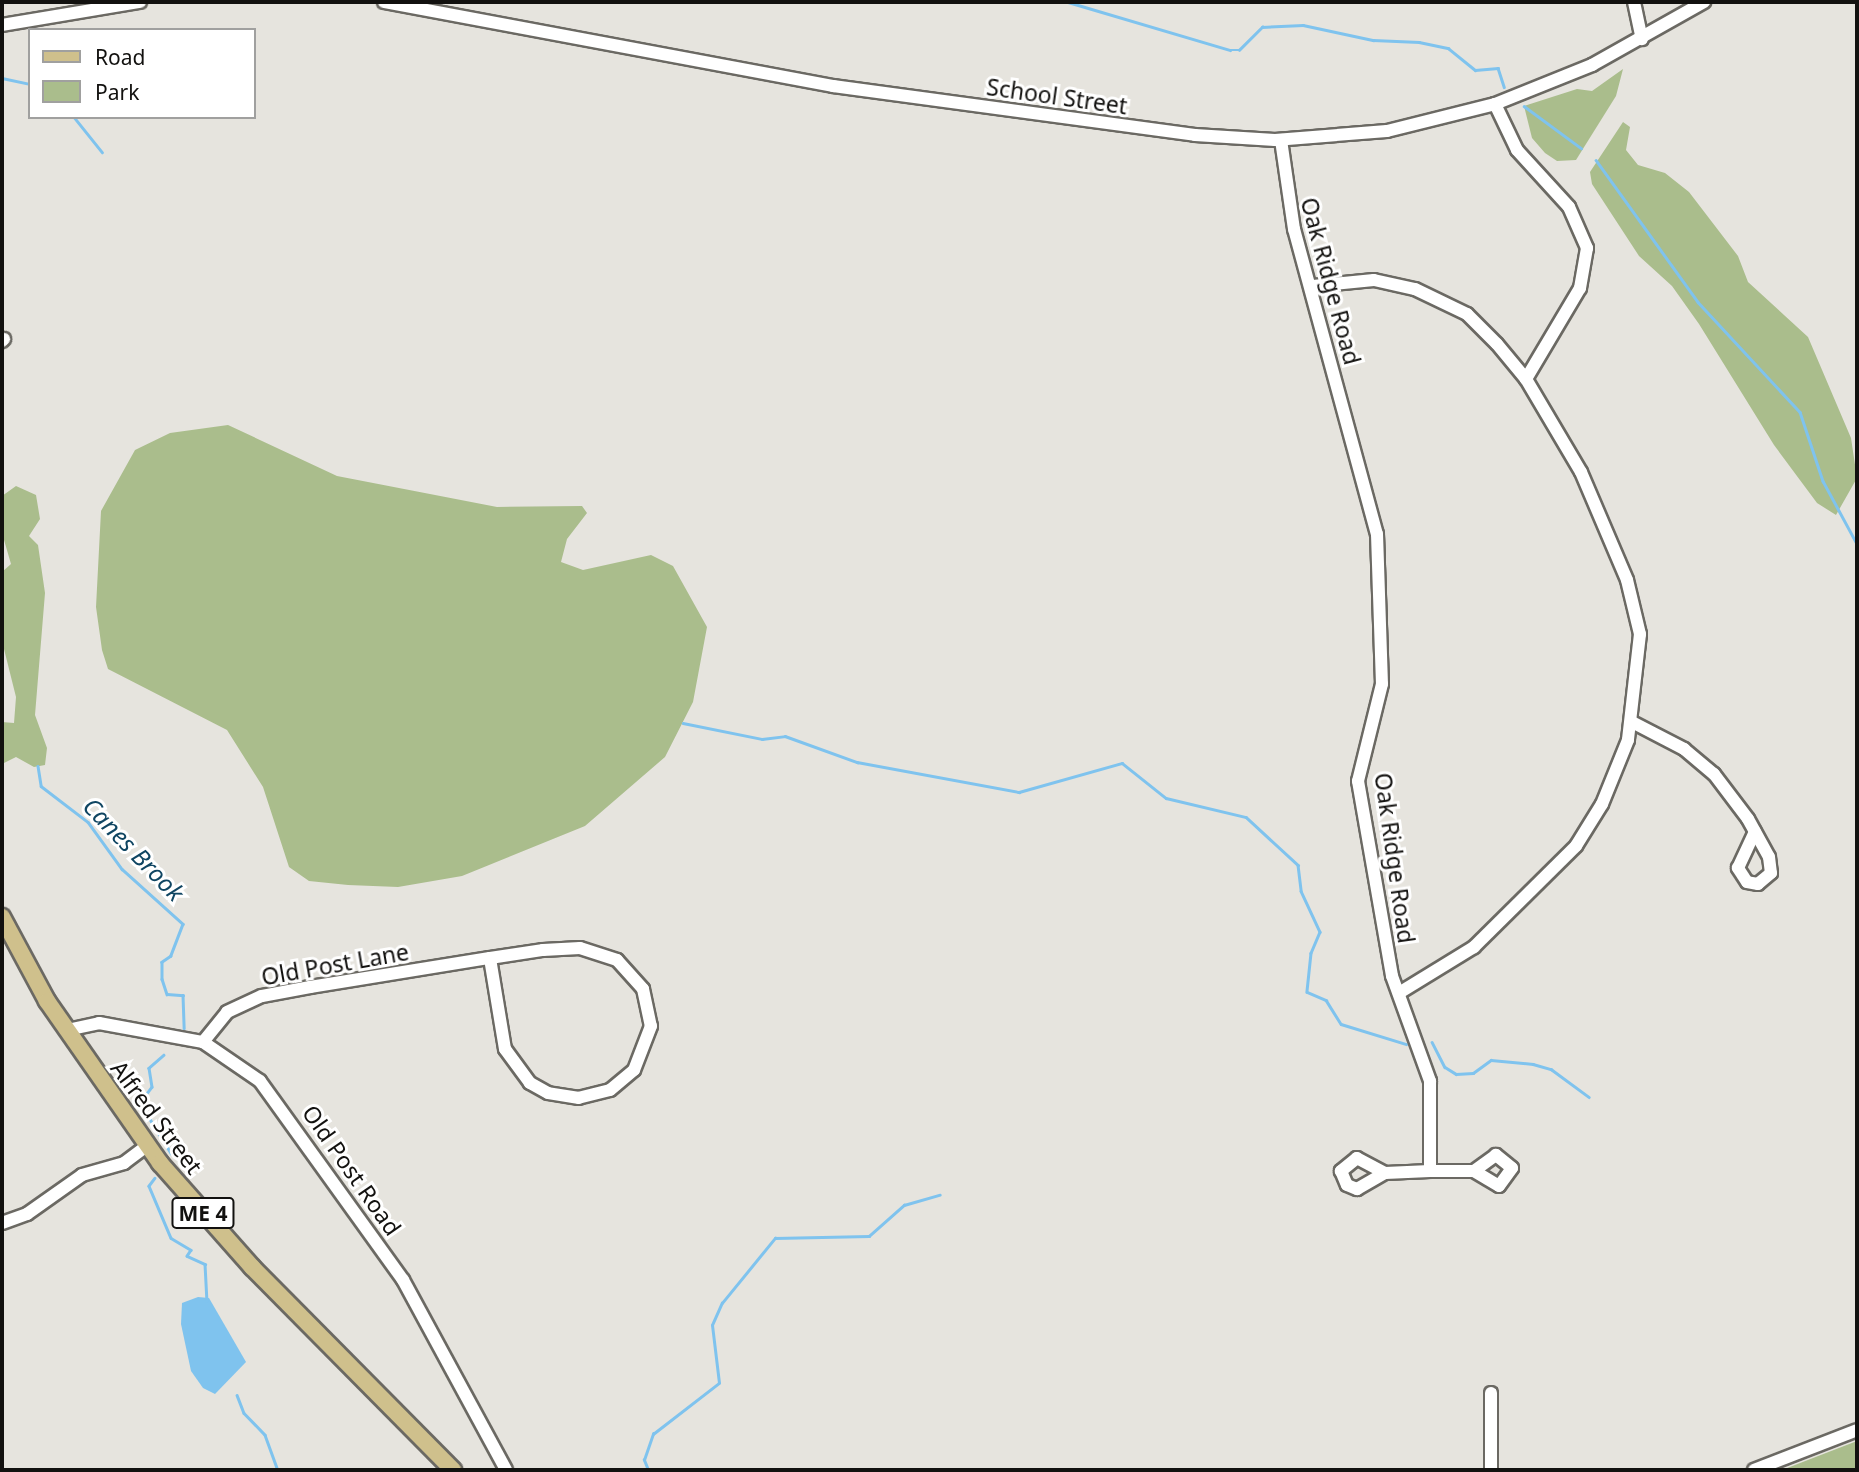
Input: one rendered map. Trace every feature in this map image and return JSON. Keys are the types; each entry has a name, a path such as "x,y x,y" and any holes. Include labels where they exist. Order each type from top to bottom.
{"main road":[{"name":"Alfred Street","path":"2,917 67,1030 148,1145 252,1267 453,1470"}],"street":[{"path":"2,25 140,2"},
{"name":"School Street","path":"384,2 833,86 1195,135 1281,140 1387,131 1495,104 1642,39 1704,2"},
{"path":"1634,2 1642,39"},
{"path":"1495,104 1517,149 1569,207 1587,248 1580,288 1526,379"},
{"name":"Oak Ridge Road","path":"1281,140 1285,192 1313,286 1377,534 1382,684 1358,782 1399,993 1430,1080 1430,1171"},
{"path":"1313,286 1374,280 1434,295 1480,326 1526,379 1581,472 1627,580 1641,649 1632,722 1602,804 1562,865 1453,964 1399,993"},
{"path":"1632,722 1699,761 1755,832"},
{"name":"Old Post Lane","path":"203,1042 227,1013 262,996 490,958 580,948 617,960 636,978 650,1014 649,1039 634,1070 619,1084 590,1097 558,1096 530,1083 505,1049 490,958"},
{"name":"Old Post Road","path":"67,1030 99,1023 203,1042 260,1081 347,1197 426,1318 506,1470"},
{"path":"2,1223 27,1214 82,1175 124,1163 148,1145"},
{"path":"1385,1173 1474,1171"},
{"path":"1491,1393 1491,1470"},
{"path":"1754,1470 1857,1430"}],"green space":[{"path":"1623,69 1616,96 1576,160 1557,161 1545,153 1532,138 1524,106 1577,89 1592,91"},
{"path":"1623,122 1630,127 1626,150 1638,165 1665,173 1689,192 1738,256 1748,282 1808,337 1851,438 1857,478 1836,515 1817,503 1774,445 1699,324 1672,286 1639,256 1592,184 1590,172"},
{"path":"228,425 337,476 497,507 582,506 587,513 567,539 561,562 583,570 651,555 673,566 707,627 693,702 665,757 585,826 462,876 398,887 348,885 309,881 289,867 263,787 227,730 108,669 102,650 96,607 101,511 135,450 170,433"},
{"path":"16,486 36,495 40,519 29,536 38,545 45,593 35,715 47,748 45,765 34,767 16,757 2,764 2,722 14,723 16,697 2,641 2,572 11,564 2,533 2,496"},
{"path":"1857,1441 1857,1470 1782,1470"}],"water":[{"path":"198,1297 209,1298 246,1362 215,1394 203,1388 191,1371 181,1324 182,1303"}],"waterway":[{"path":"1068,2 1230,50 1239,50 1262,27 1303,25 1373,40 1419,42 1448,48 1475,70 1498,68 1504,87"},
{"path":"2,78 28,84"},
{"path":"1524,106 1581,148"},
{"path":"76,119 102,152"},
{"path":"1596,160 1698,302 1800,412 1823,481 1857,544"},
{"path":"683,723 762,739 785,736 857,762 1019,792 1122,763 1166,798 1246,817 1298,865 1301,891 1320,932 1311,953 1307,992 1326,1000 1341,1024 1406,1044"},
{"name":"Canes Brook","path":"38,766 41,786 88,822 122,869 183,924 171,956 162,962 162,979 167,994 183,995 184,1028"},
{"path":"1432,1042 1445,1067 1456,1074 1473,1073 1491,1060 1533,1064 1551,1069 1589,1097"},
{"name":"Canes Brook","path":"164,1055 149,1068 152,1087 140,1103 171,1153"},
{"name":"Canes Brook","path":"155,1178 149,1186 171,1238 191,1250 187,1256 205,1264 207,1301"},
{"path":"648,1470 644,1460 653,1434 719,1383 712,1325 722,1303 775,1238 869,1236 904,1205 940,1195"},
{"name":"Canes Brook","path":"237,1395 244,1413 265,1435 278,1470"}]}
